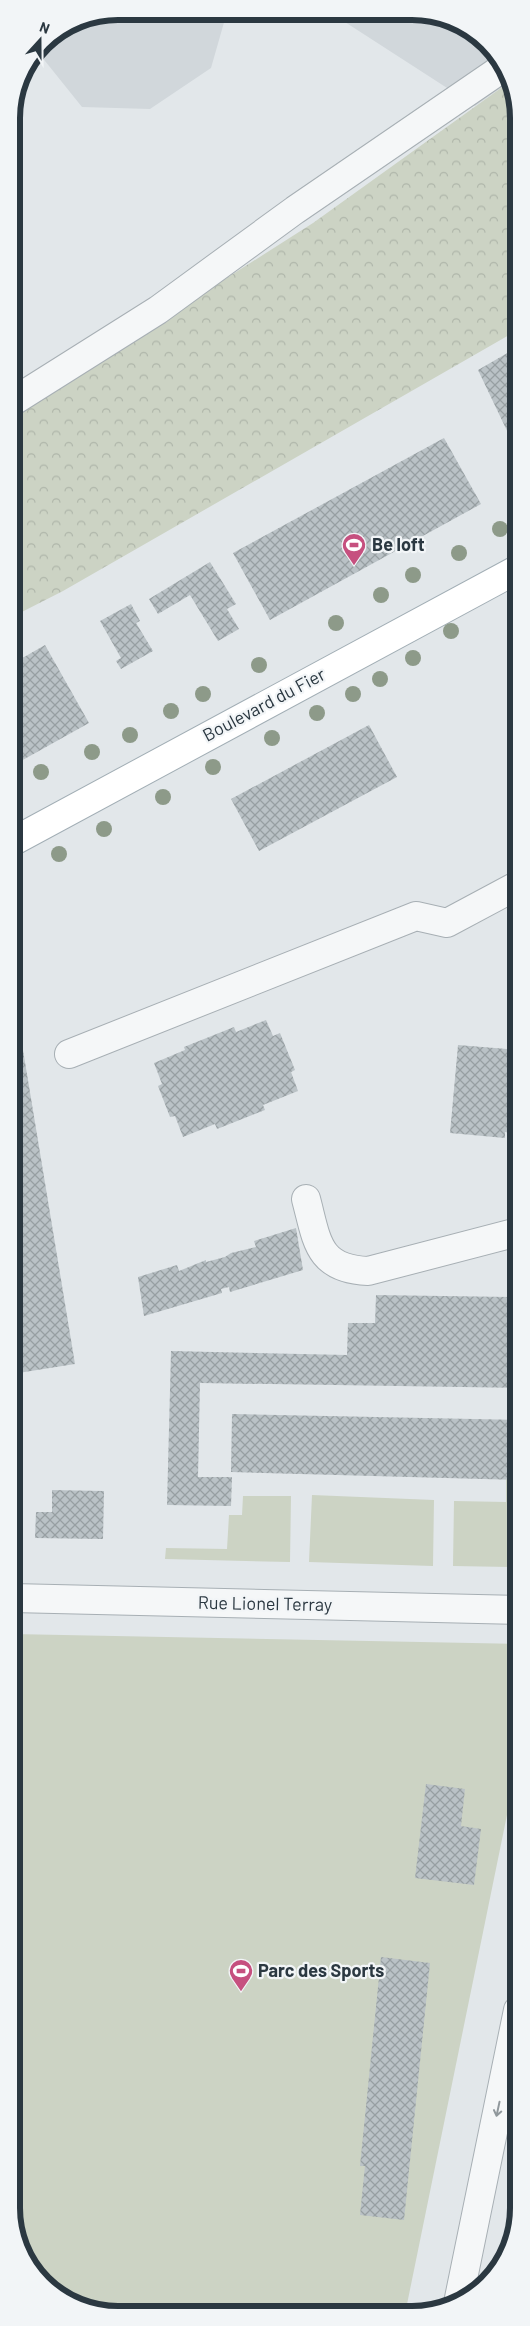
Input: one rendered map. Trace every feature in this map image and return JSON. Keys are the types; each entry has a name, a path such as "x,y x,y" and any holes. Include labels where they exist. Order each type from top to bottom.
{"main road":[{"name":"Boulevard du Fier","path":"20,838 510,573"}],"street":[{"path":"20,397 158,310 303,204 497,71"},
{"path":"68,1054 416,916 447,923 510,889"},
{"path":"306,1199 319,1248 339,1266 353,1270 368,1271 510,1234"},
{"name":"Rue Lionel Terray","path":"20,1598 510,1610"},
{"path":"460,2294 510,2049"}],"shaded area":[{"path":"225,20 211,68 150,109 82,107 48,65 65,65 65,36 86,25 105,21"},
{"path":"342,20 418,20 431,22 455,30 477,44 490,58 505,85 475,106"}],"green space":[{"path":"505,85 510,118 510,335 63,591 20,613 20,410 313,223"},
{"path":"506,1479 510,1479 510,1567 453,1566 454,1501 506,1502"},
{"path":"312,1495 434,1500 433,1566 309,1562"},
{"path":"243,1496 291,1496 290,1562 165,1559 166,1548 227,1549 229,1515 242,1515"},
{"name":"Parc des Sports","path":"20,1634 510,1644 510,1800 407,2306 118,2306 80,2299 58,2286 40,2268 30,2251 25,2240 20,2208"}],"building":[{"path":"510,352 510,435 509,435 478,370"},
{"path":"444,438 481,504 270,620 233,553"},
{"path":"210,562 236,604 227,609 239,629 218,641 190,595 158,614 149,599"},
{"path":"131,604 140,621 136,623 153,651 121,669 116,661 121,658 100,621"},
{"path":"45,645 89,723 20,762 20,659"},
{"path":"369,725 397,777 259,851 231,799"},
{"path":"266,1020 273,1036 280,1033 295,1070 291,1072 298,1091 263,1105 265,1110 217,1129 215,1124 183,1137 175,1116 170,1117 158,1086 162,1084 154,1063 185,1050 184,1047 234,1027 236,1032"},
{"path":"458,1045 510,1049 510,1133 505,1132 505,1138 450,1133"},
{"path":"23,1050 75,1364 20,1373 20,1051"},
{"path":"296,1228 303,1270 230,1292 229,1287 221,1289 222,1293 144,1316 138,1277 177,1265 179,1271 206,1260 206,1262 225,1257 231,1253 256,1247 254,1241"},
{"path":"376,1295 510,1297 510,1388 200,1383 198,1477 232,1477 231,1506 167,1505 171,1351 347,1355 348,1323 375,1323"},
{"path":"232,1414 510,1420 510,1480 231,1472"},
{"path":"52,1490 104,1491 103,1539 35,1538 36,1512 52,1512"},
{"path":"426,1784 465,1789 461,1826 481,1829 474,1885 415,1878"},
{"path":"381,1957 430,1963 404,2220 360,2215 365,2166 360,2166"}],"place":[{"name":"Be loft","path":"354,566"},
{"name":"Parc des Sports","path":"241,1992"}]}
